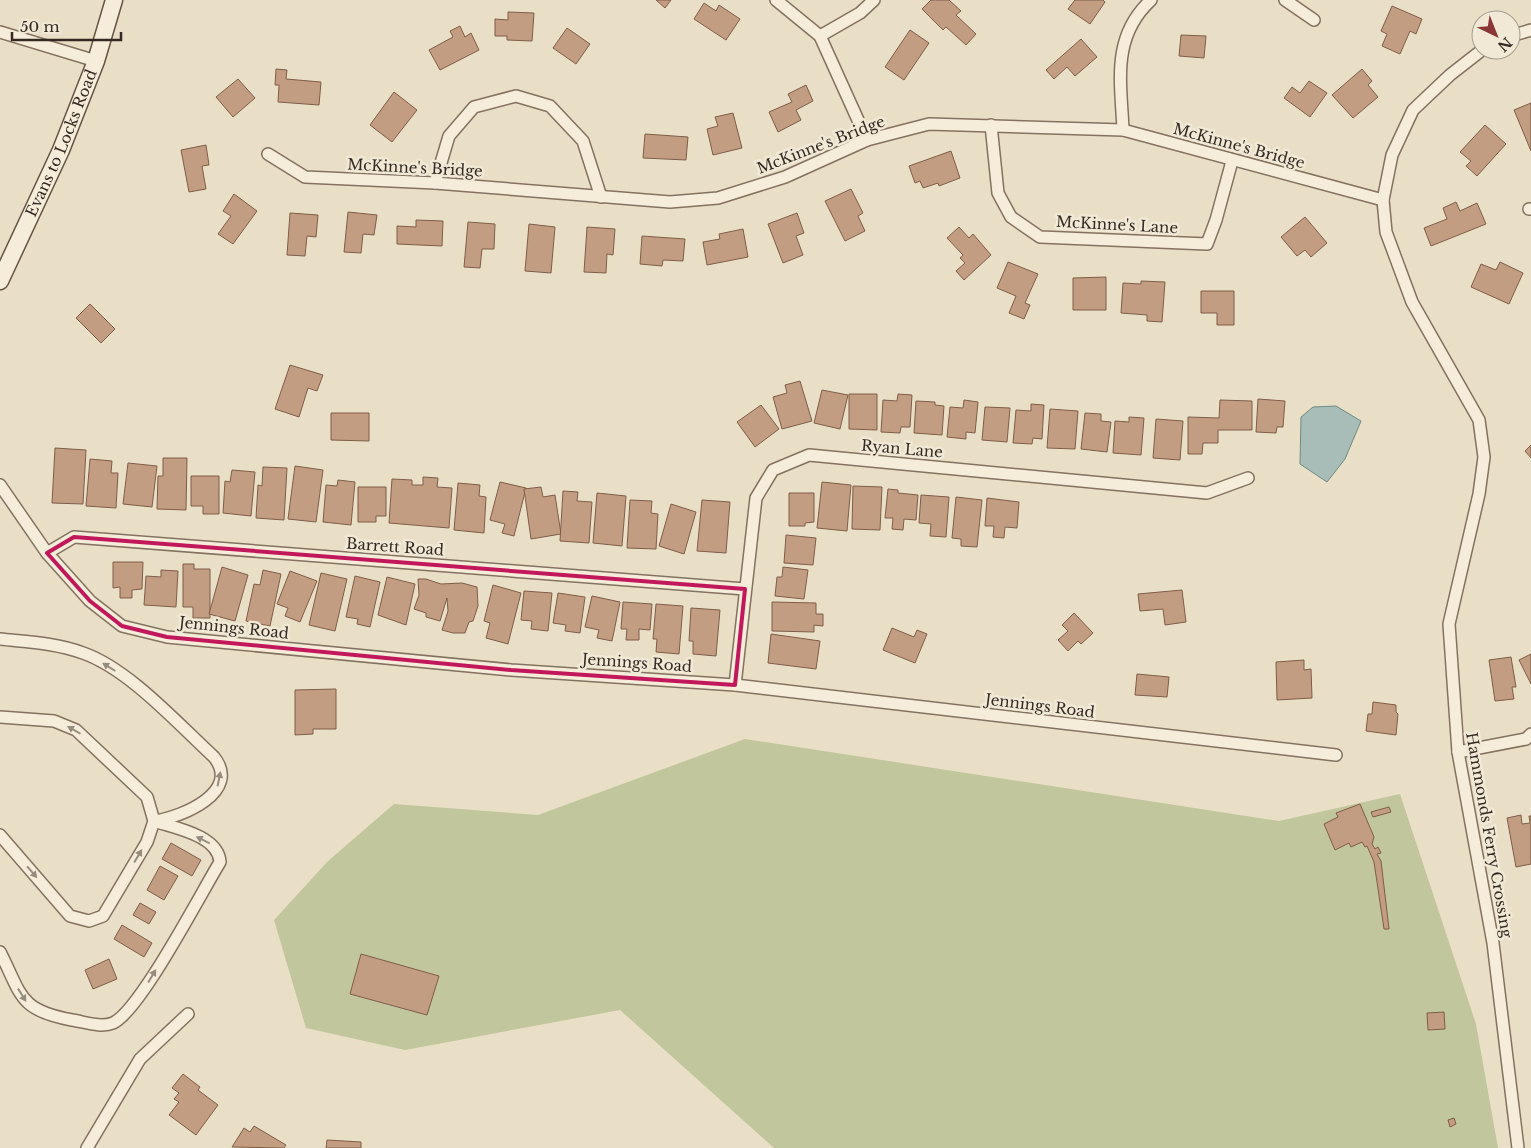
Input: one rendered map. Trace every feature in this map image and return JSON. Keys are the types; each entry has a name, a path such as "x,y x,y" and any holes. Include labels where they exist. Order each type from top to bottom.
{"street":[{"name":"Evans to Locks Road","path":"0,281 61,150 96,61 114,0"},
{"path":"776,0 820,36 867,140"},
{"path":"820,36 860,13 874,0"},
{"path":"1123,130 1120,60 1128,28 1151,0"},
{"path":"1285,0 1314,20"},
{"path":"0,32 96,61"},
{"name":"Hammonds Ferry Crossing","path":"1471,59 1412,110 1392,155 1383,200 1386,232 1412,302 1479,420 1483,448 1484,457 1479,494 1449,624 1458,752 1492,943 1518,1148"},
{"path":"435,183 449,136 474,107 516,96 550,106 582,141 601,197"},
{"name":"McKinne's Bridge","path":"268,154 305,177 435,183 670,202 718,198 784,177 867,140 929,124 1123,130 1232,161 1383,200"},
{"name":"McKinne's Lane","path":"991,125 998,193 1011,217 1040,237 1207,244 1216,220 1232,161"},
{"name":"Ryan Lane","path":"735,685 756,498 773,470 809,455 1207,493 1248,478"},
{"name":"Jennings Road","path":"0,485 47,553 90,601 122,626 167,637 511,670 735,685 1336,755"},
{"name":"Barrett Road","path":"47,553 74,537 745,589"},
{"path":"0,639 59,646 84,653 104,663 124,676 220,764 221,775 219,784 211,796 192,811 172,819 154,821"},
{"path":"0,717 54,721 76,730 147,797 154,821 147,842 103,916 89,921 70,916 0,835"},
{"path":"1458,752 1529,739"},
{"path":"0,952 23,1000 33,1008 61,1018 101,1025 112,1023 122,1018 140,996 220,862 220,855 215,847 205,840 154,821"},
{"path":"91,1147 140,1060 188,1014"}],"highlighted area":[{"path":"74,537 745,589 735,685 511,670 167,637 122,626 90,601 47,553"}],"green space":[{"path":"745,739 1279,821 1400,794 1476,1024 1498,1148 774,1148 620,1010 405,1050 306,1028 274,920 328,861 394,804 538,815"}],"water":[{"path":"1336,406 1361,421 1345,459 1327,482 1300,464 1301,417 1313,407"}],"building":[{"path":"656,0 671,0 665,8"},
{"path":"931,0 949,0 961,11 956,15 976,34 966,45 946,27 943,30 922,9"},
{"path":"1075,0 1103,0 1105,2 1090,24 1068,9"},
{"path":"704,3 716,11 719,5 740,19 726,40 694,19"},
{"path":"1392,6 1422,19 1416,34 1410,31 1400,54 1382,46 1387,34 1381,31"},
{"path":"508,12 534,13 532,41 507,40 507,36 495,36 495,19 508,20"},
{"path":"460,26 465,37 471,33 479,50 440,70 429,50 453,37 450,31"},
{"path":"567,28 590,44 576,64 553,48"},
{"path":"910,30 929,43 904,80 885,67"},
{"path":"1181,35 1206,36 1204,58 1179,56"},
{"path":"1081,39 1097,57 1075,76 1067,67 1054,79 1046,70"},
{"path":"276,69 287,70 286,79 321,82 319,105 278,102 279,85 275,85"},
{"path":"1362,69 1372,81 1368,85 1378,97 1353,118 1332,95"},
{"path":"238,79 255,98 233,117 216,97"},
{"path":"1309,81 1327,93 1310,117 1284,98 1292,87 1300,93"},
{"path":"806,85 813,101 796,110 801,120 778,132 769,112 792,102 788,94"},
{"path":"394,92 417,110 392,142 370,125"},
{"path":"1531,103 1531,151 1514,110"},
{"path":"733,113 742,148 713,155 707,129 718,126 715,117"},
{"path":"1485,125 1506,144 1477,176 1466,166 1471,161 1460,152"},
{"path":"645,134 688,137 686,160 643,158"},
{"path":"206,145 209,165 202,166 206,189 189,192 181,150"},
{"path":"951,151 960,178 939,186 938,183 923,188 920,181 915,183 909,166"},
{"path":"851,189 863,213 858,216 865,231 845,241 825,201"},
{"path":"234,194 257,211 233,244 218,234 231,216 223,211"},
{"path":"1456,202 1460,211 1477,203 1486,224 1431,246 1424,228 1447,219 1443,208"},
{"path":"348,212 377,215 374,235 363,234 361,253 344,252"},
{"path":"290,213 318,215 316,237 307,236 305,256 287,255"},
{"path":"797,213 804,233 796,236 803,255 783,263 768,224"},
{"path":"1305,217 1327,243 1311,257 1305,250 1297,256 1281,237"},
{"path":"416,220 443,221 442,246 397,244 397,226 416,227"},
{"path":"468,222 495,224 494,249 482,249 480,268 464,267"},
{"path":"529,224 555,227 551,273 525,271"},
{"path":"587,227 615,229 613,255 607,254 606,273 584,272"},
{"path":"959,227 969,238 973,234 991,255 964,280 956,271 965,263 960,258 963,255 947,238"},
{"path":"743,229 748,257 707,265 703,242 720,239 719,234"},
{"path":"642,236 685,239 683,261 663,260 662,266 640,264"},
{"path":"1008,262 1038,274 1025,303 1030,305 1024,319 1009,313 1016,296 997,288"},
{"path":"1500,262 1523,273 1509,304 1471,287 1481,264 1496,270"},
{"path":"1106,277 1106,310 1073,310 1073,278"},
{"path":"1141,281 1165,282 1162,322 1147,321 1147,315 1121,313 1123,283 1141,284"},
{"path":"1201,291 1234,291 1234,325 1217,325 1217,313 1201,313"},
{"path":"90,304 115,329 101,343 76,318"},
{"path":"290,365 323,375 317,391 308,388 299,417 275,409"},
{"path":"800,381 812,421 782,429 773,397 787,393 785,385"},
{"path":"822,390 848,395 840,429 814,423"},
{"path":"849,394 877,394 877,430 849,429"},
{"path":"898,394 912,395 910,427 901,427 900,433 881,432 883,400 897,401"},
{"path":"1258,399 1285,401 1283,427 1277,427 1276,433 1256,432"},
{"path":"964,400 978,402 975,433 966,432 966,439 947,437 950,407 963,408"},
{"path":"1220,400 1252,401 1252,430 1218,430 1218,443 1203,443 1202,454 1188,454 1188,417 1219,418"},
{"path":"916,401 935,402 935,405 944,406 942,435 914,433"},
{"path":"1031,404 1044,405 1042,439 1033,438 1032,444 1013,443 1016,410 1031,411"},
{"path":"761,405 779,429 755,447 737,422"},
{"path":"985,407 1010,408 1007,442 982,440"},
{"path":"1050,409 1078,411 1075,449 1047,448"},
{"path":"331,413 369,413 369,441 331,440"},
{"path":"1085,413 1101,414 1101,421 1111,422 1107,452 1081,449"},
{"path":"1129,417 1144,418 1141,455 1113,453 1115,421 1129,422"},
{"path":"1156,419 1183,421 1180,460 1153,458"},
{"path":"1531,445 1531,458 1525,451"},
{"path":"55,448 86,450 83,504 52,503"},
{"path":"163,458 187,458 186,510 157,509 158,476 163,476"},
{"path":"90,459 112,461 111,473 118,473 116,508 86,506"},
{"path":"128,463 157,466 152,507 123,504"},
{"path":"295,466 323,470 316,522 288,519"},
{"path":"263,467 287,468 284,520 256,518 258,485 262,486"},
{"path":"232,470 255,472 251,516 223,513 225,481 230,482"},
{"path":"191,476 219,476 219,514 203,514 203,506 191,506"},
{"path":"423,477 438,478 437,487 452,488 449,528 389,523 392,479 412,480 412,485 423,485"},
{"path":"338,480 355,482 351,525 323,522 326,485 337,486"},
{"path":"500,482 526,488 514,536 502,533 505,524 490,520"},
{"path":"822,482 851,485 847,531 817,528"},
{"path":"458,483 480,485 479,496 486,497 484,533 454,530"},
{"path":"853,486 882,487 880,530 852,529"},
{"path":"358,487 386,487 386,516 376,516 376,522 358,522"},
{"path":"541,487 543,497 555,495 561,534 531,539 524,489"},
{"path":"888,489 898,490 898,493 918,495 916,520 904,519 903,530 892,529 893,518 885,518"},
{"path":"563,491 578,492 577,501 592,502 589,543 560,541"},
{"path":"597,493 626,496 622,546 593,543"},
{"path":"789,493 814,493 814,522 805,523 805,526 789,526"},
{"path":"921,495 949,497 946,537 930,536 931,524 919,523"},
{"path":"956,497 982,500 977,547 961,546 961,539 952,538"},
{"path":"987,498 1019,502 1017,528 1005,527 1004,538 993,537 994,526 985,526"},
{"path":"630,500 652,501 651,513 658,514 656,549 627,548"},
{"path":"702,500 730,502 726,553 697,551"},
{"path":"671,504 696,512 684,554 659,546"},
{"path":"786,535 816,538 813,565 784,563"},
{"path":"113,562 143,562 142,589 132,590 132,598 120,598 120,587 113,588"},
{"path":"183,564 194,564 194,569 210,569 210,618 193,618 193,607 183,607"},
{"path":"222,567 248,575 235,621 209,614"},
{"path":"783,567 808,570 804,599 775,596 777,577 782,577"},
{"path":"161,570 178,571 176,607 144,605 146,576 161,577"},
{"path":"263,570 281,574 270,626 246,621 254,584 260,585"},
{"path":"290,571 317,581 300,622 285,616 288,608 277,604"},
{"path":"321,573 347,579 335,631 309,625"},
{"path":"355,576 380,582 370,627 357,624 358,619 346,617"},
{"path":"387,577 415,584 406,625 378,615"},
{"path":"418,579 426,579 441,584 462,583 477,587 478,606 473,621 469,622 465,633 453,633 442,630 448,611 447,598 440,621 426,617 426,613 414,609 419,595"},
{"path":"493,585 521,593 508,644 486,638 490,623 484,621"},
{"path":"1182,590 1186,622 1165,625 1163,609 1140,611 1138,594"},
{"path":"524,591 552,593 548,631 531,629 532,621 521,620"},
{"path":"558,593 585,597 580,633 565,631 566,625 553,623"},
{"path":"592,596 620,602 612,641 597,638 599,630 585,627"},
{"path":"623,602 652,604 650,630 639,629 639,640 626,640 627,629 621,629"},
{"path":"772,602 816,603 816,614 823,614 823,626 814,625 814,632 772,631"},
{"path":"656,604 683,606 679,654 656,652 657,639 653,639"},
{"path":"691,608 720,610 716,656 693,654 693,641 689,641"},
{"path":"1074,613 1093,633 1081,644 1078,641 1068,651 1058,640 1068,631 1062,625"},
{"path":"892,628 914,637 917,630 927,634 915,663 883,650"},
{"path":"771,634 820,641 816,669 768,663"},
{"path":"1531,654 1531,684 1519,660"},
{"path":"1511,657 1516,687 1512,687 1514,699 1495,701 1489,660"},
{"path":"1304,660 1304,670 1311,669 1312,698 1277,700 1276,662"},
{"path":"1137,674 1169,677 1167,697 1135,695"},
{"path":"336,689 336,729 313,729 313,734 295,735 295,690"},
{"path":"1373,702 1396,705 1396,712 1398,714 1396,735 1366,731 1368,714 1372,714"},
{"path":"1360,804 1374,837 1372,844 1375,849 1378,847 1381,853 1377,854 1381,861 1389,929 1384,929 1374,862 1367,846 1365,847 1362,842 1351,847 1349,843 1335,850 1324,824 1338,817 1336,813"},
{"path":"1389,807 1391,812 1373,817 1371,812"},
{"path":"1521,815 1522,824 1530,823 1529,816 1531,816 1531,864 1516,867 1507,818"},
{"path":"171,843 201,860 192,876 162,859"},
{"path":"160,866 178,876 164,900 147,890"},
{"path":"140,903 156,912 149,924 133,915"},
{"path":"122,925 152,943 144,957 114,939"},
{"path":"361,954 439,976 427,1015 350,994"},
{"path":"109,959 117,979 93,989 85,970"},
{"path":"1444,1012 1445,1029 1428,1030 1427,1013"},
{"path":"183,1074 200,1087 198,1090 218,1105 196,1135 169,1115 179,1102 174,1099 179,1093 172,1088"},
{"path":"1454,1118 1456,1124 1450,1127 1448,1120"},
{"path":"254,1126 286,1145 284,1148 232,1147 244,1128 250,1132"},
{"path":"327,1140 361,1142 361,1148 326,1148"}]}
